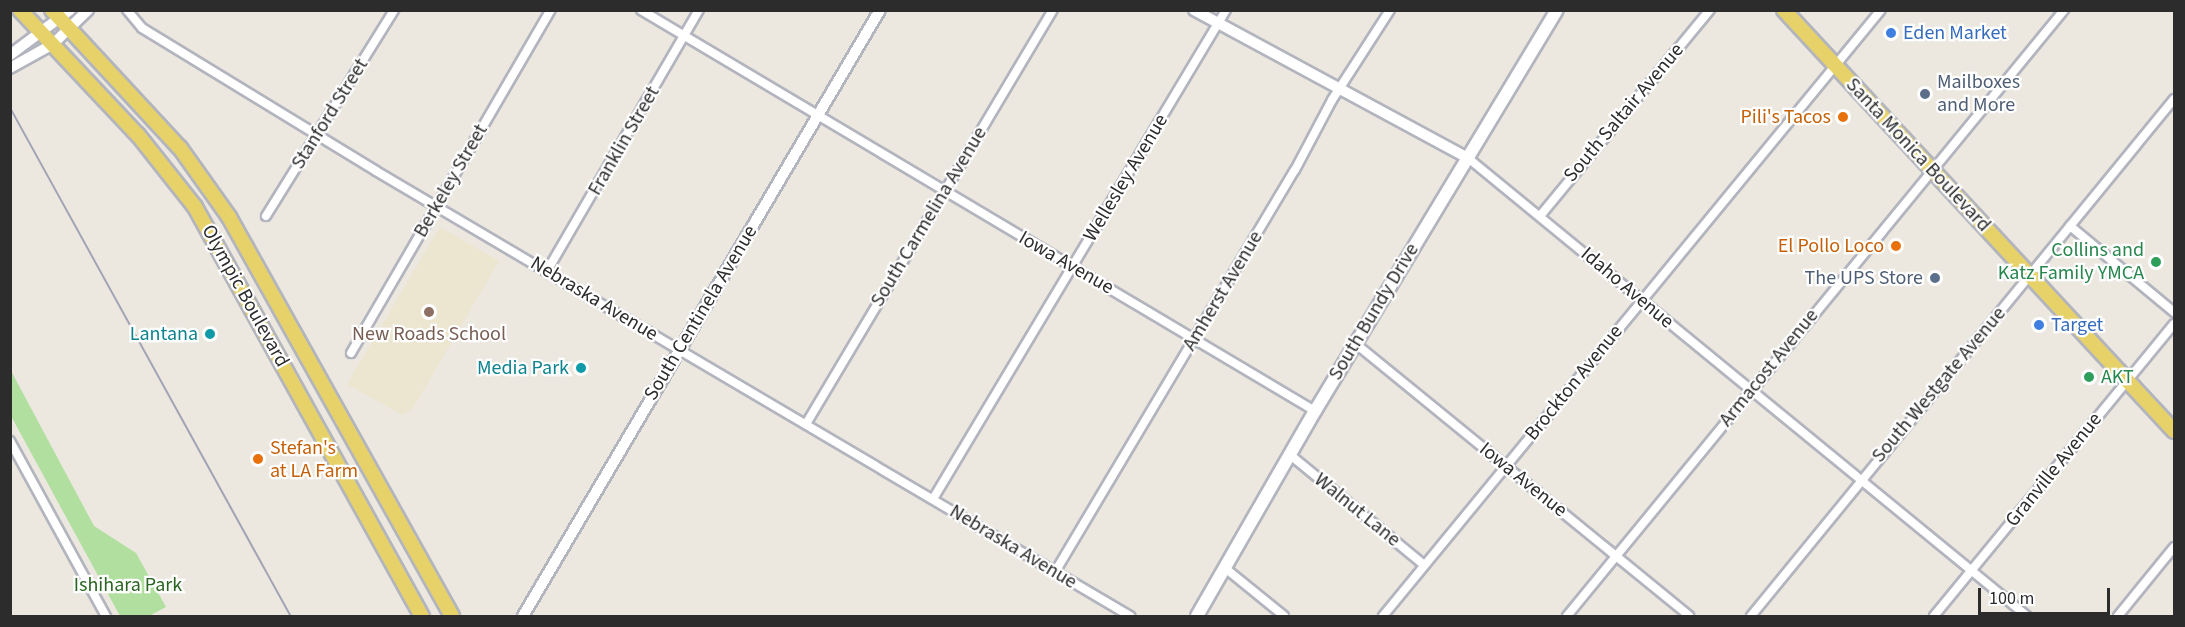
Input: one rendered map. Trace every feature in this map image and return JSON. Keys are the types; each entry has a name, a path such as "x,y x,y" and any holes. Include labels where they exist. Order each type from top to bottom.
{"main road":[{"name":"Olympic Boulevard","path":"20,10 138,135 195,207 422,616"},
{"name":"South Bundy Drive","path":"1197,616 1289,454 1557,10"},
{"name":"Santa Monica Boulevard","path":"1784,10 2175,430"},
{"name":"Olympic Boulevard","path":"63,17 172,140 229,217 452,616"}],"street":[{"path":"10,68 47,38 63,17 87,10"},
{"name":"Nebraska Avenue","path":"127,10 142,28 436,206 1130,616"},
{"name":"Stanford Street","path":"267,216 394,10"},
{"name":"Berkeley Street","path":"351,353 551,10"},
{"name":"Iowa Avenue","path":"641,10 1315,411"},
{"name":"Franklin Street","path":"548,271 699,10"},
{"name":"South Centinela Avenue","path":"523,616 880,10"},
{"name":"South Carmelina Avenue","path":"806,424 1053,10"},
{"name":"Idaho Avenue","path":"1194,10 1468,158 2026,616"},
{"name":"Wellesley Avenue","path":"933,499 1226,10"},
{"name":"Amherst Avenue","path":"1055,572 1390,10"},
{"name":"South Saltair Avenue","path":"1540,216 1710,10"},
{"name":"Brockton Avenue","path":"1383,616 1881,10"},
{"name":"Armacost Avenue","path":"1567,616 2064,10"},
{"path":"10,55 47,38"},
{"name":"South Westgate Avenue","path":"1751,616 2175,99"},
{"path":"2070,226 2175,312"},
{"name":"Granville Avenue","path":"1934,616 2175,324"},
{"name":"Iowa Avenue","path":"1356,344 1689,616"},
{"path":"10,441 106,616"},
{"name":"Walnut Lane","path":"1289,454 1424,565"},
{"path":"2118,616 2175,547"},
{"path":"1225,568 1284,616"}],"shaded area":[{"name":"New Roads School","path":"440,227 499,261 413,408 402,415 347,384"}],"green space":[{"name":"Ishihara Park","path":"10,369 94,526 136,553 166,607 149,616 120,616 11,416"}],"tram line":[{"path":"10,107 291,616"}],"place":[{"name":"Eden Market","path":"1891,33"},
{"name":"Mailboxes and More","path":"1925,94"},
{"name":"Pili's Tacos","path":"1843,117"},
{"name":"El Pollo Loco","path":"1896,246"},
{"name":"Collins and Katz Family YMCA","path":"2156,262"},
{"name":"The UPS Store","path":"1935,278"},
{"name":"New Roads School","path":"429,312"},
{"name":"Target","path":"2039,325"},
{"name":"Lantana","path":"210,334"},
{"name":"Media Park","path":"581,368"},
{"name":"AKT","path":"2089,377"},
{"name":"Stefan's at LA Farm","path":"258,459"}]}
